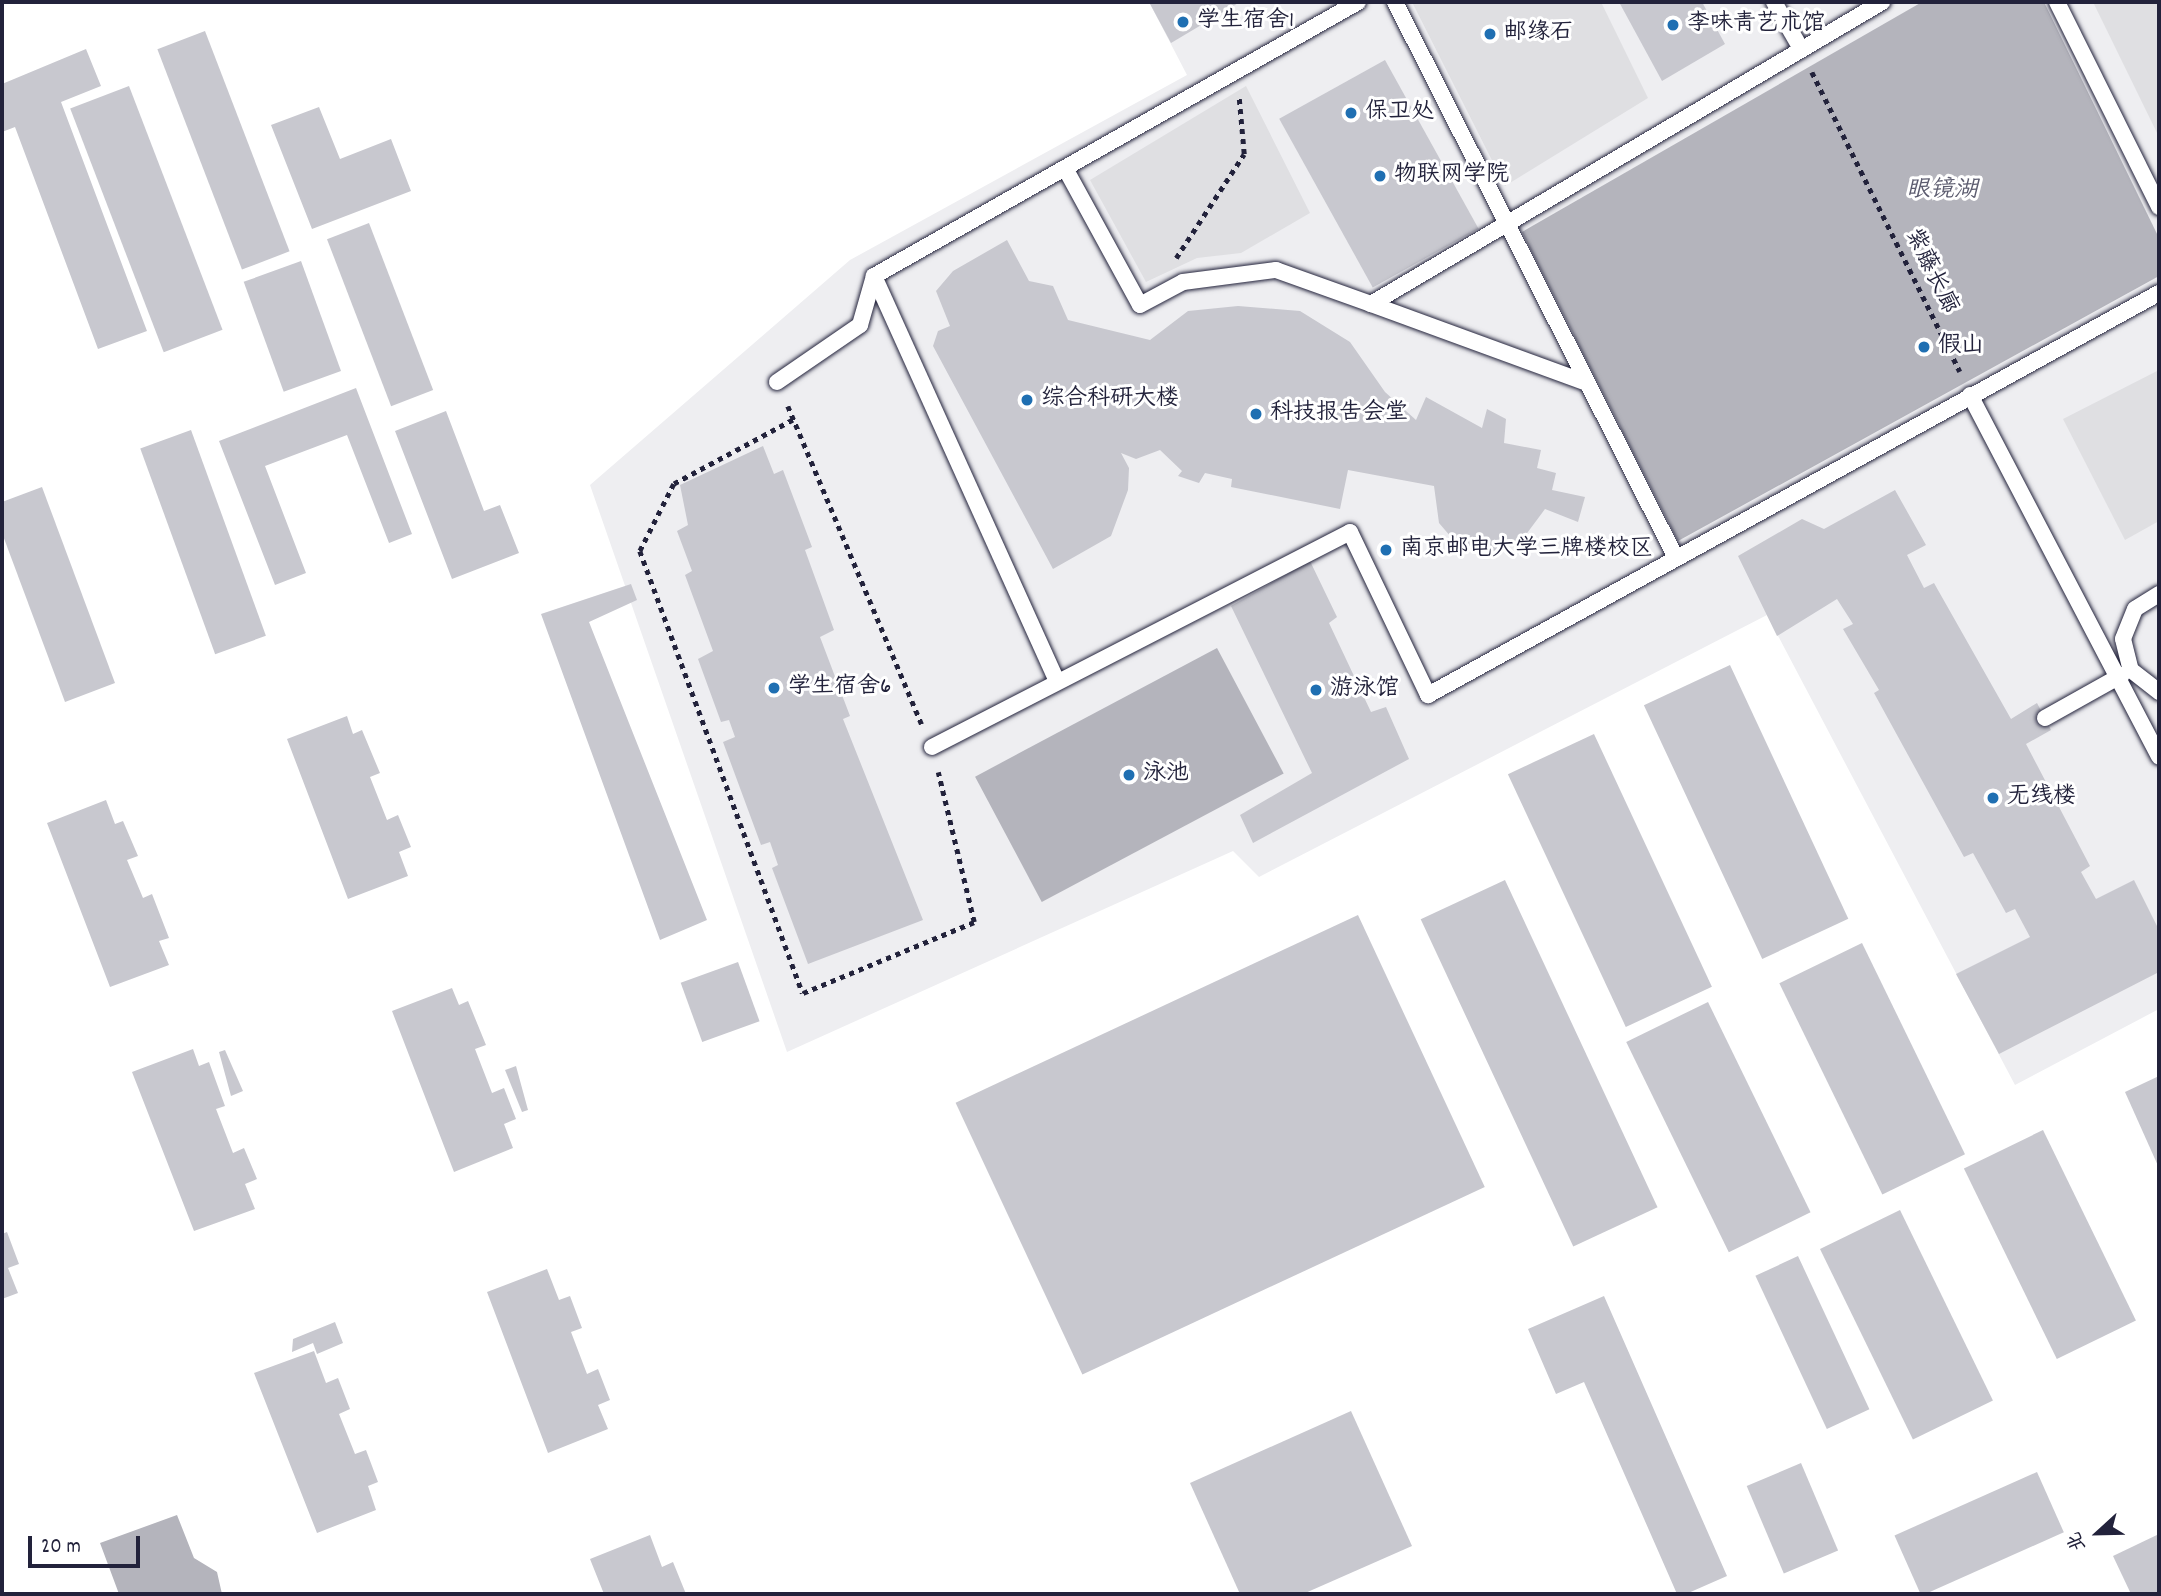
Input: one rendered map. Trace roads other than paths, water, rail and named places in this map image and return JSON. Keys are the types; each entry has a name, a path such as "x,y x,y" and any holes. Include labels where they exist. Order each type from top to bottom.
{"lane":[{"path":"777,382 860,325 874,276 1358,2"},
{"path":"1395,2 1676,558"},
{"path":"1774,2 1800,47"},
{"path":"1371,304 1507,225 1800,47 1882,2"},
{"path":"2057,2 2159,207"},
{"path":"1065,168 1140,305 1170,289 1232,271 1276,270 1587,383"},
{"path":"874,276 1056,682"},
{"path":"932,747 1350,532 1428,695 2159,293"},
{"path":"1970,395 2114,679 2159,757"},
{"path":"2159,594 2135,609 2126,623 2124,655 2131,670 2159,692"},
{"path":"2045,718 2131,670"}],"water":[{"name":"眼镜湖","path":"1922,2 2044,2 2159,238 2159,276 1678,541 1522,232"},
{"name":"泳池","path":"1217,648 1284,773 1042,902 975,777"},
{"path":"177,1515 194,1558 217,1572 222,1594 119,1594 100,1543"}],"place":[{"name":"学生宿舍1","path":"1183,22"},
{"name":"李味青艺术馆","path":"1673,25"},
{"name":"邮缘石","path":"1490,34"},
{"name":"保卫处","path":"1351,113"},
{"name":"物联网学院","path":"1380,176"},
{"name":"假山","path":"1924,347"},
{"name":"综合科研大楼","path":"1027,400"},
{"name":"科技报告会堂","path":"1256,414"},
{"name":"南京邮电大学三牌楼校区","path":"1386,550"},
{"name":"学生宿舍6","path":"774,688"},
{"name":"游泳馆","path":"1316,690"},
{"name":"泳池","path":"1129,775"},
{"name":"无线楼","path":"1993,798"}]}
